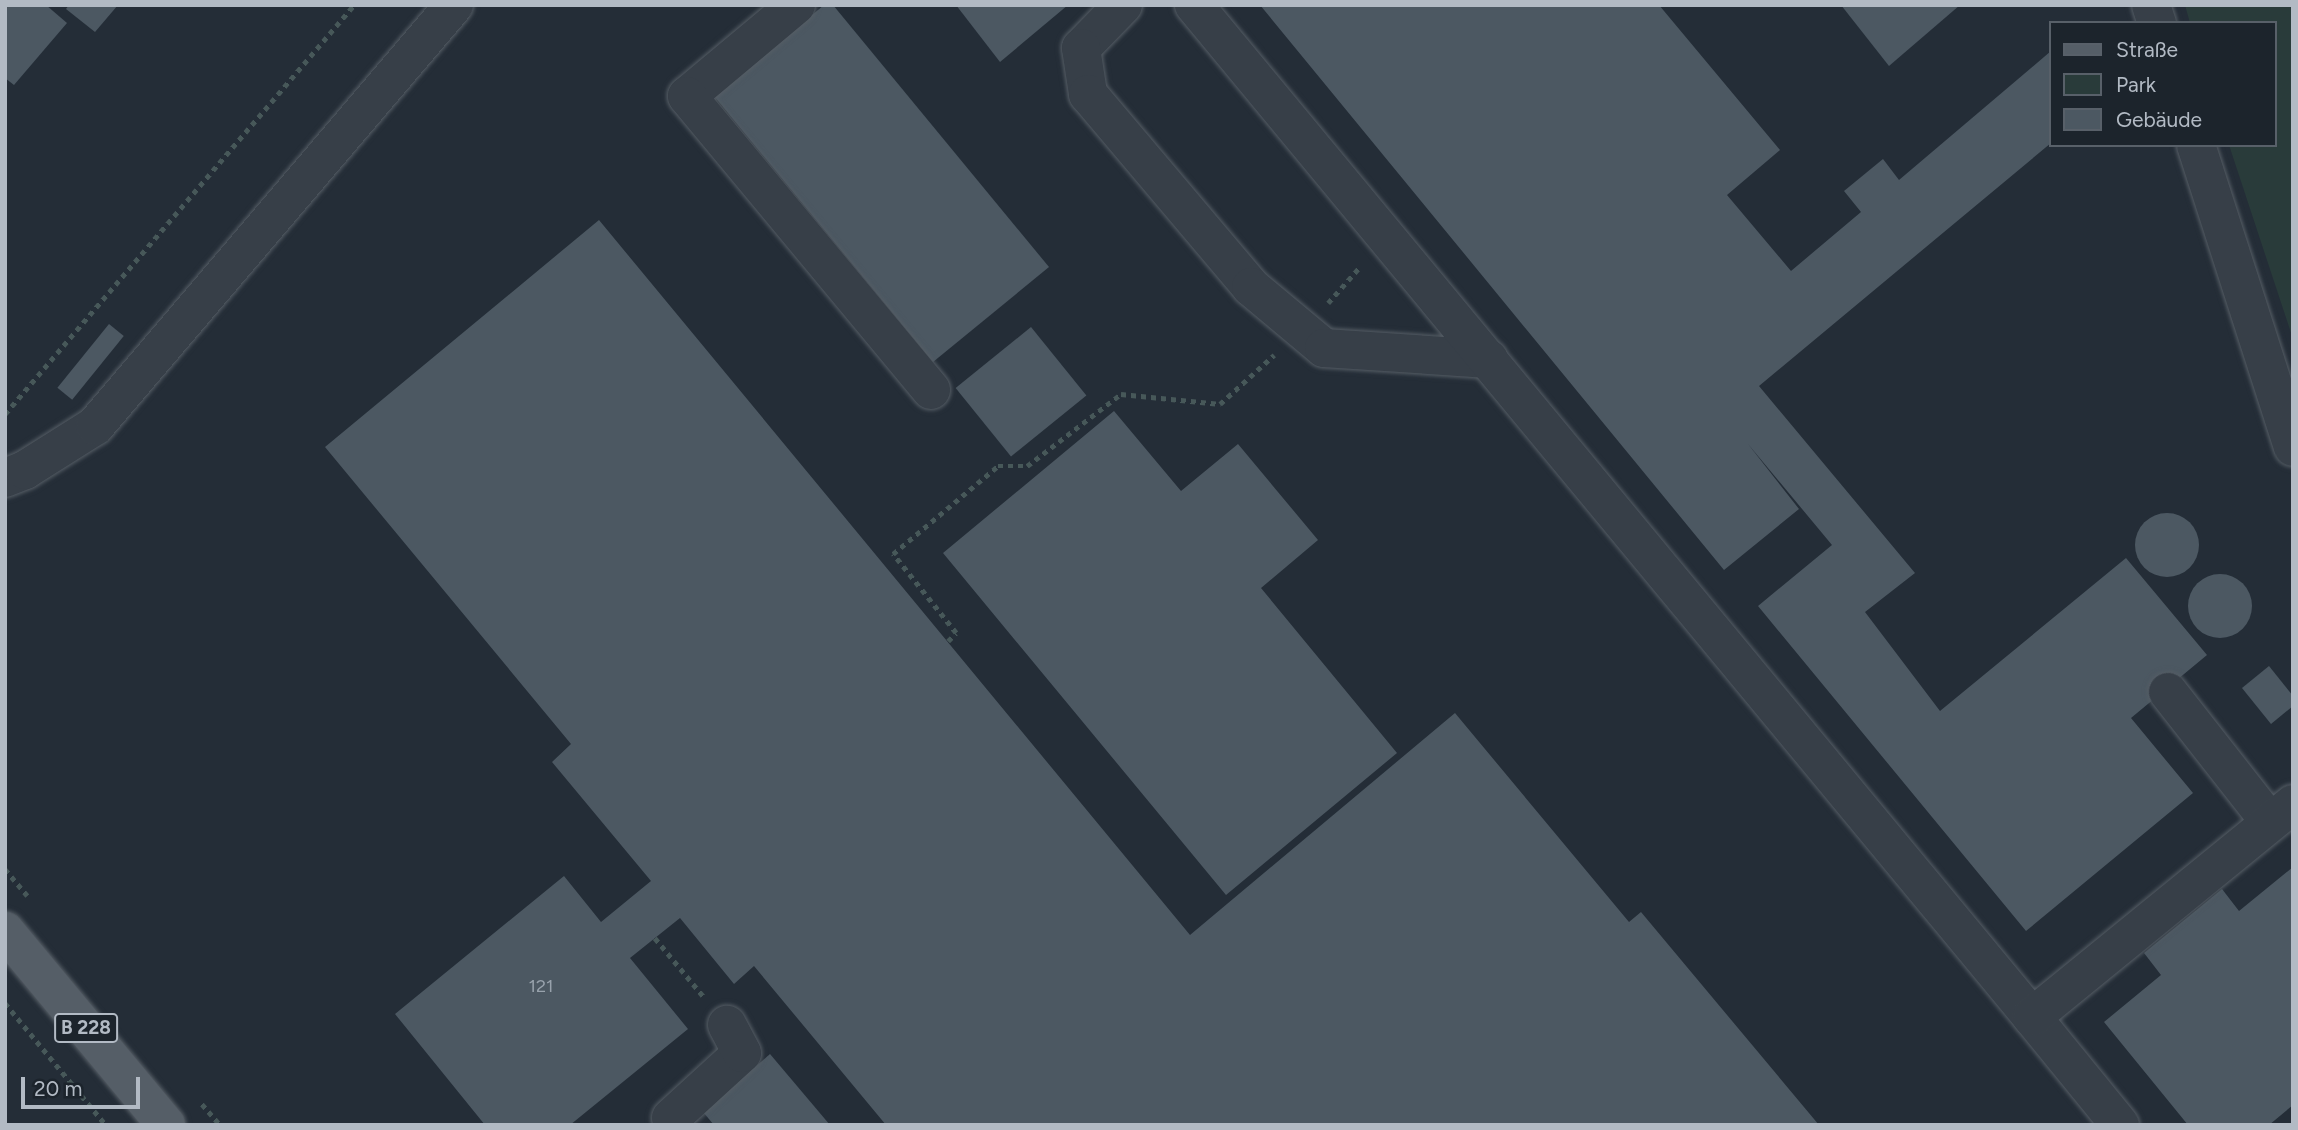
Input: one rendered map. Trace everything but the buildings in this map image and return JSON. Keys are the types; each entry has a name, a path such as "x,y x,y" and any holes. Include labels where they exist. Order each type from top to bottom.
{"main road":[{"name":"B 228","path":"5,931 166,1125"}],"lane":[{"path":"5,478 25,470 95,426 454,5"},
{"path":"796,5 687,96 931,390"},
{"path":"1123,5 1081,48 1087,94 1251,287 1324,348 1489,359"},
{"path":"1194,5 2120,1125"},
{"path":"2197,147 2293,447"},
{"path":"2032,1017 2282,813 2168,692"},
{"path":"671,1118 742,1053 727,1025"}],"path":[{"path":"5,414 354,5"},
{"path":"948,641 956,633 893,554 998,466 1027,466 1121,394 1220,404 1303,330 1359,272 1359,260"},
{"path":"655,938 727,1025"},
{"path":"5,1003 106,1125"}],"green space":[{"path":"2185,5 2293,5 2293,339 2230,147 2277,147 2277,21 2189,21"}]}
